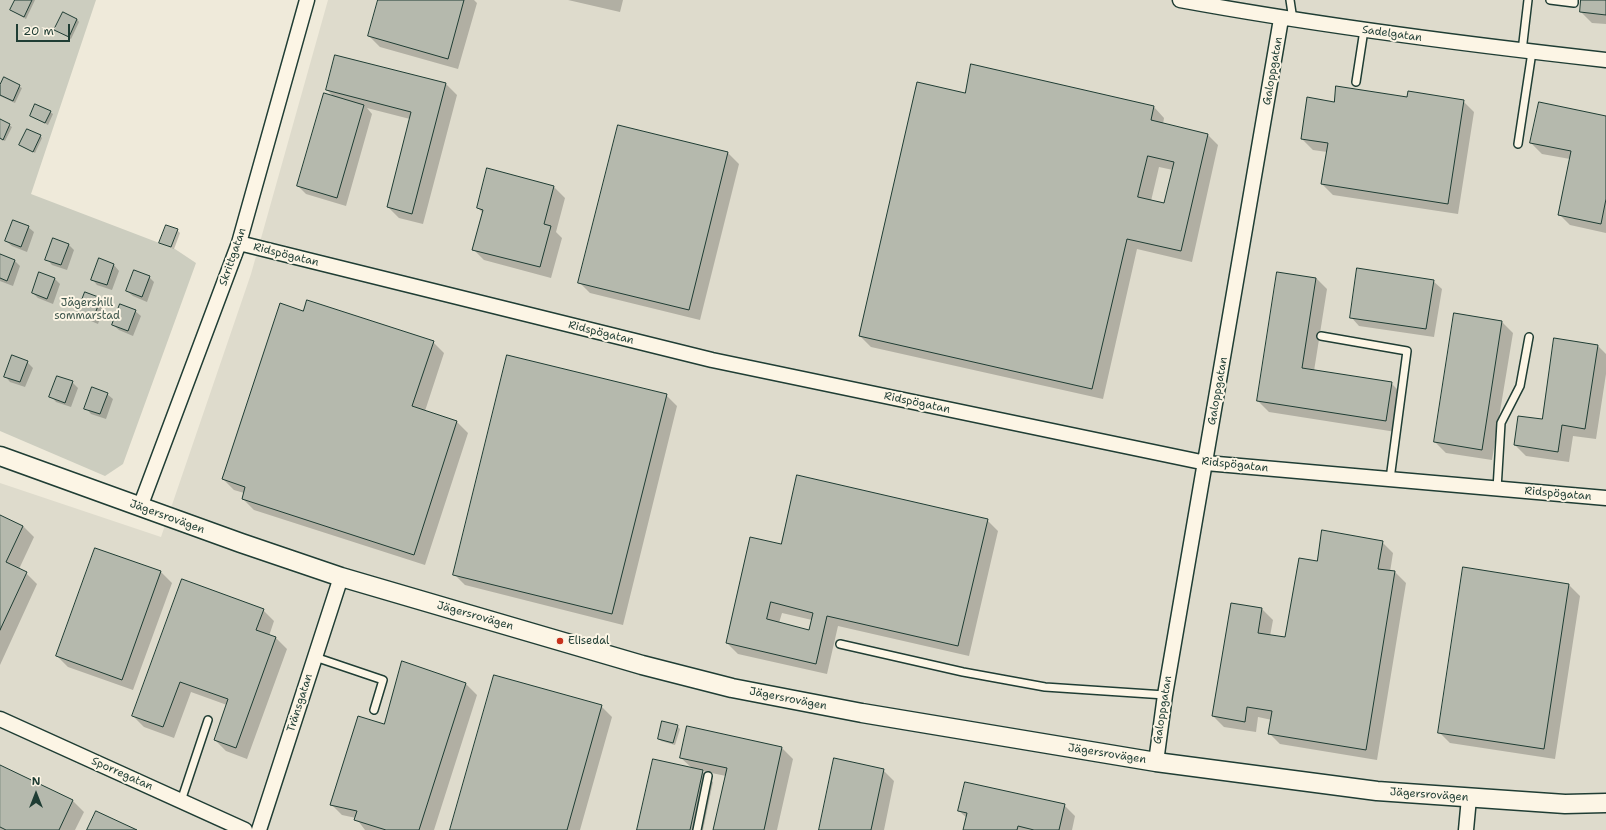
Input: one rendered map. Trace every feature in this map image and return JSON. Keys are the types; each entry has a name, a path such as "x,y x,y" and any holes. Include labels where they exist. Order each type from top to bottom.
{"street":[{"name":"Skrittgatan","path":"140,507 239,243 307,0"},
{"name":"Sadelgatan","path":"1180,0 1287,20 1606,60"},
{"name":"Galoppgatan","path":"1156,762 1165,695 1287,20"},
{"name":"Ridspögatan","path":"239,243 712,360 1206,463 1606,498"},
{"name":"Jägersrovägen","path":"0,456 140,507 341,576 642,665 732,688 862,713 1156,762 1377,791 1566,804 1606,803"},
{"name":"Tränsgatan","path":"259,830 341,576"},
{"name":"Sporregatan","path":"0,719 245,830"},
{"path":"1466,830 1469,798"}],"lane":[{"path":"1287,20 1290,0"},
{"path":"1518,144 1527,51 1528,0"},
{"path":"1550,0 1574,3 1574,0"},
{"path":"1356,82 1364,30"},
{"path":"1321,336 1407,351 1390,479"},
{"path":"1497,489 1501,423 1520,386 1529,337"},
{"path":"840,644 963,672 1045,687 1165,695"},
{"path":"315,657 383,680 374,710"},
{"path":"181,801 208,720"},
{"path":"696,830 708,776"}],"shaded area":[{"path":"328,0 1606,0 1606,830 0,830 0,483 161,537 251,274"}],"green space":[{"name":"Jägershill sommarstad","path":"0,0 96,0 31,194 175,249 196,263 123,464 105,476 0,431"}],"building":[{"path":"15,0 32,0 24,17 10,10"},
{"path":"378,0 464,0 448,59 368,36"},
{"path":"1581,0 1606,0 1606,15 1580,12"},
{"path":"63,12 77,19 69,37 54,30"},
{"path":"335,55 446,83 412,214 387,207 411,112 326,90"},
{"path":"971,64 1154,106 1151,120 1208,134 1181,251 1127,239 1092,389 859,336 917,82 965,93","holes":["1148,156 1174,162 1164,203 1138,197"]},
{"path":"4,77 20,85 13,101 0,95 0,85"},
{"path":"1336,86 1407,97 1408,91 1464,100 1448,204 1321,184 1328,143 1301,139 1307,97 1334,102"},
{"path":"324,93 364,105 337,198 297,186"},
{"path":"1539,102 1606,116 1606,199 1601,224 1558,215 1571,151 1530,143"},
{"path":"35,104 51,111 45,123 30,116"},
{"path":"0,119 10,124 3,140 0,138"},
{"path":"618,125 728,152 689,310 578,283"},
{"path":"27,129 41,135 33,152 19,145"},
{"path":"487,168 554,186 544,224 551,226 540,267 472,250 483,210 477,208"},
{"path":"13,220 29,226 21,247 5,241"},
{"path":"166,225 178,229 171,247 159,243"},
{"path":"53,238 69,244 61,265 45,260"},
{"path":"0,254 15,260 7,281 0,278"},
{"path":"99,258 114,264 107,285 91,280"},
{"path":"1357,268 1434,280 1426,329 1350,318"},
{"path":"134,270 150,276 142,297 126,291"},
{"path":"39,272 55,278 47,299 32,293"},
{"path":"1277,272 1316,278 1302,368 1392,382 1386,421 1257,401"},
{"path":"85,292 101,298 93,319 77,313"},
{"path":"307,300 434,341 412,406 457,421 414,555 242,499 245,487 222,479 280,303 303,311"},
{"path":"120,304 136,310 128,331 112,325"},
{"path":"1454,313 1502,321 1482,450 1434,442"},
{"path":"1554,338 1598,345 1585,429 1562,425 1558,452 1514,445 1518,416 1542,419"},
{"path":"12,355 28,361 20,382 4,377"},
{"path":"507,355 667,394 612,614 453,575"},
{"path":"57,376 73,381 65,403 49,397"},
{"path":"92,387 108,393 100,414 84,409"},
{"path":"797,475 988,519 958,646 827,616 816,664 726,643 750,537 781,544","holes":["771,602 813,613 809,630 767,619"]},
{"path":"0,515 23,526 6,562 27,572 0,630"},
{"path":"1322,530 1383,541 1378,569 1395,571 1366,750 1268,734 1272,711 1247,707 1245,722 1212,716 1231,603 1262,608 1258,633 1285,637 1299,558 1317,561"},
{"path":"95,548 161,571 122,680 56,656"},
{"path":"1463,567 1569,584 1544,749 1438,733"},
{"path":"182,579 264,609 256,630 276,637 236,748 214,740 228,699 180,682 163,727 132,716"},
{"path":"402,661 466,683 419,830 386,830 354,820 357,811 330,805 358,716 384,724"},
{"path":"494,675 602,705 567,830 450,830"},
{"path":"662,721 678,725 673,743 658,739"},
{"path":"687,726 782,747 764,830 713,830 727,768 680,758"},
{"path":"834,758 884,769 871,830 819,830"},
{"path":"653,759 703,770 690,830 637,830"},
{"path":"0,765 73,800 59,830 6,830 0,827"},
{"path":"965,782 1065,804 1059,830 1034,830 1018,826 1017,830 963,830 967,813 958,811"},
{"path":"96,811 137,830 87,830"}],"place":[{"name":"Elisedal","path":"560,641"}]}
